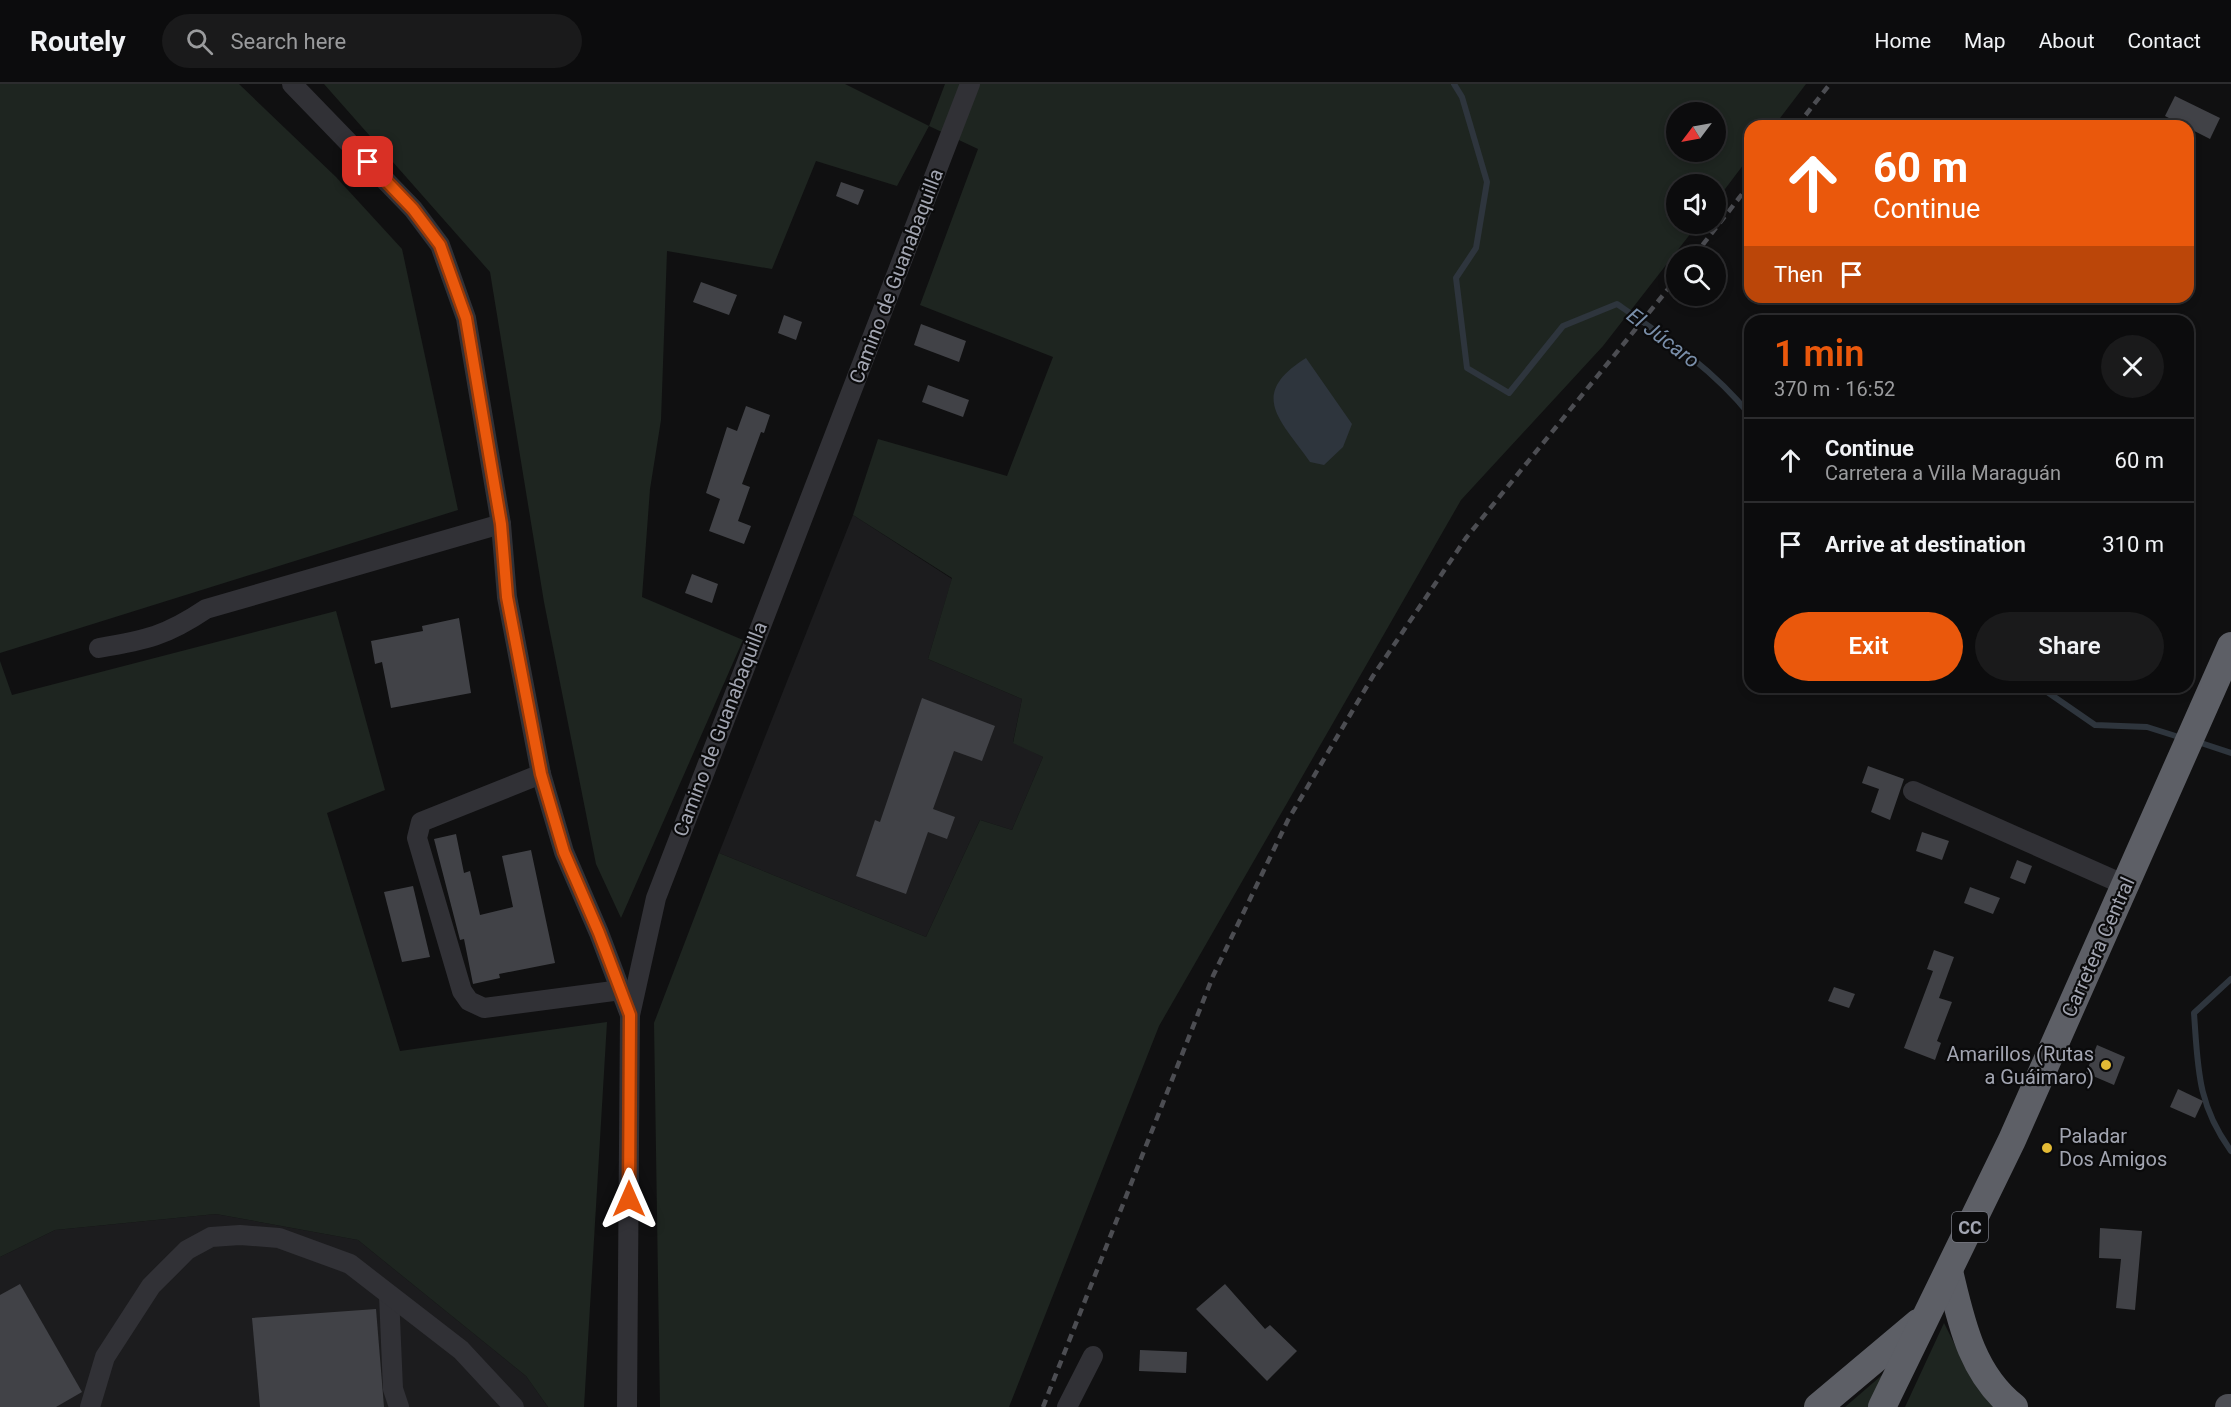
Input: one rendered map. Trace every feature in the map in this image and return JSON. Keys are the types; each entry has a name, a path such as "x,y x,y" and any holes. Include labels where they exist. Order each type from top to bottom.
{"highway":[{"name":"Carretera Central","path":"1882,1407 2012,1140 2231,646"},
{"path":"1948,1271 1966,1341 1988,1380 2014,1407"},
{"path":"1818,1407 1927,1316"}],"street":[{"path":"292,84 413,209 440,245 466,318 501,524 507,597 541,774 564,852 630,1015"},
{"name":"Camino de Guanabaquilla","path":"627,1407 630,1015 656,898 970,84"},
{"path":"99,648 143,640 176,629 206,609 501,524"},
{"path":"541,774 421,822 417,838 462,991 469,1002 484,1008 621,990"},
{"path":"1913,791 2124,885"},
{"path":"90,1407 105,1357 151,1286 187,1250 211,1237 240,1235 279,1238 350,1264 461,1350 514,1407"},
{"path":"389,1295 393,1389 399,1407"},
{"path":"1067,1407 1093,1356"}],"shaded area":[{"path":"0,84 239,84 336,177 402,249 458,510 0,653"},
{"path":"324,84 845,84 929,126 897,186 816,161 772,269 667,251 661,420 650,489 642,597 743,640 621,918 596,864 544,602 490,272"},
{"path":"945,84 1806,84 1779,120 1744,120 1744,164 1726,188 1726,174 1666,174 1666,234 1690,234 1681,246 1666,246 1666,265 1603,346 1461,500 1159,1026 1009,1407 660,1407 654,1023 719,853 926,937 980,820 1012,830 1043,757 1013,743 1022,699 928,659 952,578 853,515 878,439 1007,476 1053,357 920,305 978,149 929,126"},
{"path":"1306,358 1352,424 1343,447 1324,465 1310,462 1280,420 1275,408 1274,396 1278,384 1288,371"},
{"path":"853,515 952,579 928,659 1022,699 1013,742 1043,757 1012,830 980,820 926,937 719,853"},
{"path":"336,611 385,790 327,813 400,1051 607,1022 584,1407 548,1407 526,1376 358,1240 216,1214 55,1230 0,1257 0,661 12,695"},
{"path":"216,1214 358,1240 526,1376 548,1407 0,1407 0,1257 55,1230"},
{"path":"1944,1323 1969,1373 1996,1407 1905,1407"},
{"path":"1888,1370 1870,1407 1845,1407"}],"building":[{"path":"2175,96 2220,118 2210,139 2194,131 2194,120 2173,120 2165,116"},
{"path":"841,182 864,190 858,205 836,196"},
{"path":"701,282 737,295 729,315 693,302"},
{"path":"784,315 802,322 796,340 778,333"},
{"path":"921,324 966,341 959,362 914,345"},
{"path":"928,385 969,400 963,417 922,402"},
{"path":"746,406 770,415 764,433 761,432 742,484 750,487 738,521 751,526 744,544 709,531 720,499 706,493 727,427 737,431"},
{"path":"692,574 718,584 712,603 685,593"},
{"path":"459,618 471,693 391,708 382,662 375,664 371,641 423,631 422,626"},
{"path":"922,698 995,726 982,761 954,751 933,809 955,817 947,839 928,832 906,894 856,876 875,820 880,822"},
{"path":"1868,766 1904,779 1890,820 1871,812 1879,789 1862,783"},
{"path":"1922,832 1949,841 1942,860 1916,851"},
{"path":"456,834 464,873 470,871 480,915 513,907 502,856 531,850 555,963 499,974 500,978 473,984 464,939 460,940 434,839"},
{"path":"2017,860 2032,866 2025,884 2010,878"},
{"path":"413,886 430,957 402,962 384,892"},
{"path":"1970,887 2000,898 1993,914 1964,903"},
{"path":"1934,950 1954,957 1939,998 1952,1002 1937,1041 1941,1043 1935,1060 1904,1048 1933,971 1927,969"},
{"path":"1834,987 1855,994 1849,1008 1828,1001"},
{"name":"Amarillos (Rutas a Guáimaro)","path":"2097,1045 2125,1057 2114,1085 2086,1073"},
{"path":"2178,1089 2203,1101 2195,1118 2170,1107"},
{"path":"2100,1228 2142,1231 2135,1310 2116,1308 2121,1259 2099,1258"},
{"path":"20,1284 82,1392 56,1407 0,1407 0,1295"},
{"path":"1225,1284 1265,1329 1270,1325 1297,1351 1267,1381 1196,1309"},
{"path":"376,1309 384,1407 260,1407 252,1318"},
{"path":"1140,1350 1187,1352 1186,1373 1139,1371"}],"waterway":[{"name":"El Júcaro","path":"1454,84 1462,97 1487,182 1476,248 1456,278 1467,368 1509,393 1563,326 1617,304 1704,368 1744,408"},
{"name":"El Júcaro","path":"2049,693 2095,725 2147,727 2182,738"},
{"name":"El Júcaro","path":"2198,742 2231,753"},
{"name":"El Júcaro","path":"2231,979 2194,1013 2198,1068 2205,1101 2211,1117 2231,1151"}],"railway":[{"path":"1802,120 1830,84"},
{"path":"1702,246 1744,192"},
{"path":"1043,1407 1213,976 1288,820 1373,676 1466,538 1666,292"}],"place":[{"name":"Amarillos (Rutas a Guáimaro)","path":"2106,1065"},
{"name":"Paladar Dos Amigos","path":"2047,1148"}],"route":[{"path":"368,162 413,209 440,245 466,318 501,524 507,597 541,774 564,852 599,933 630,1015 629,1199"}]}
